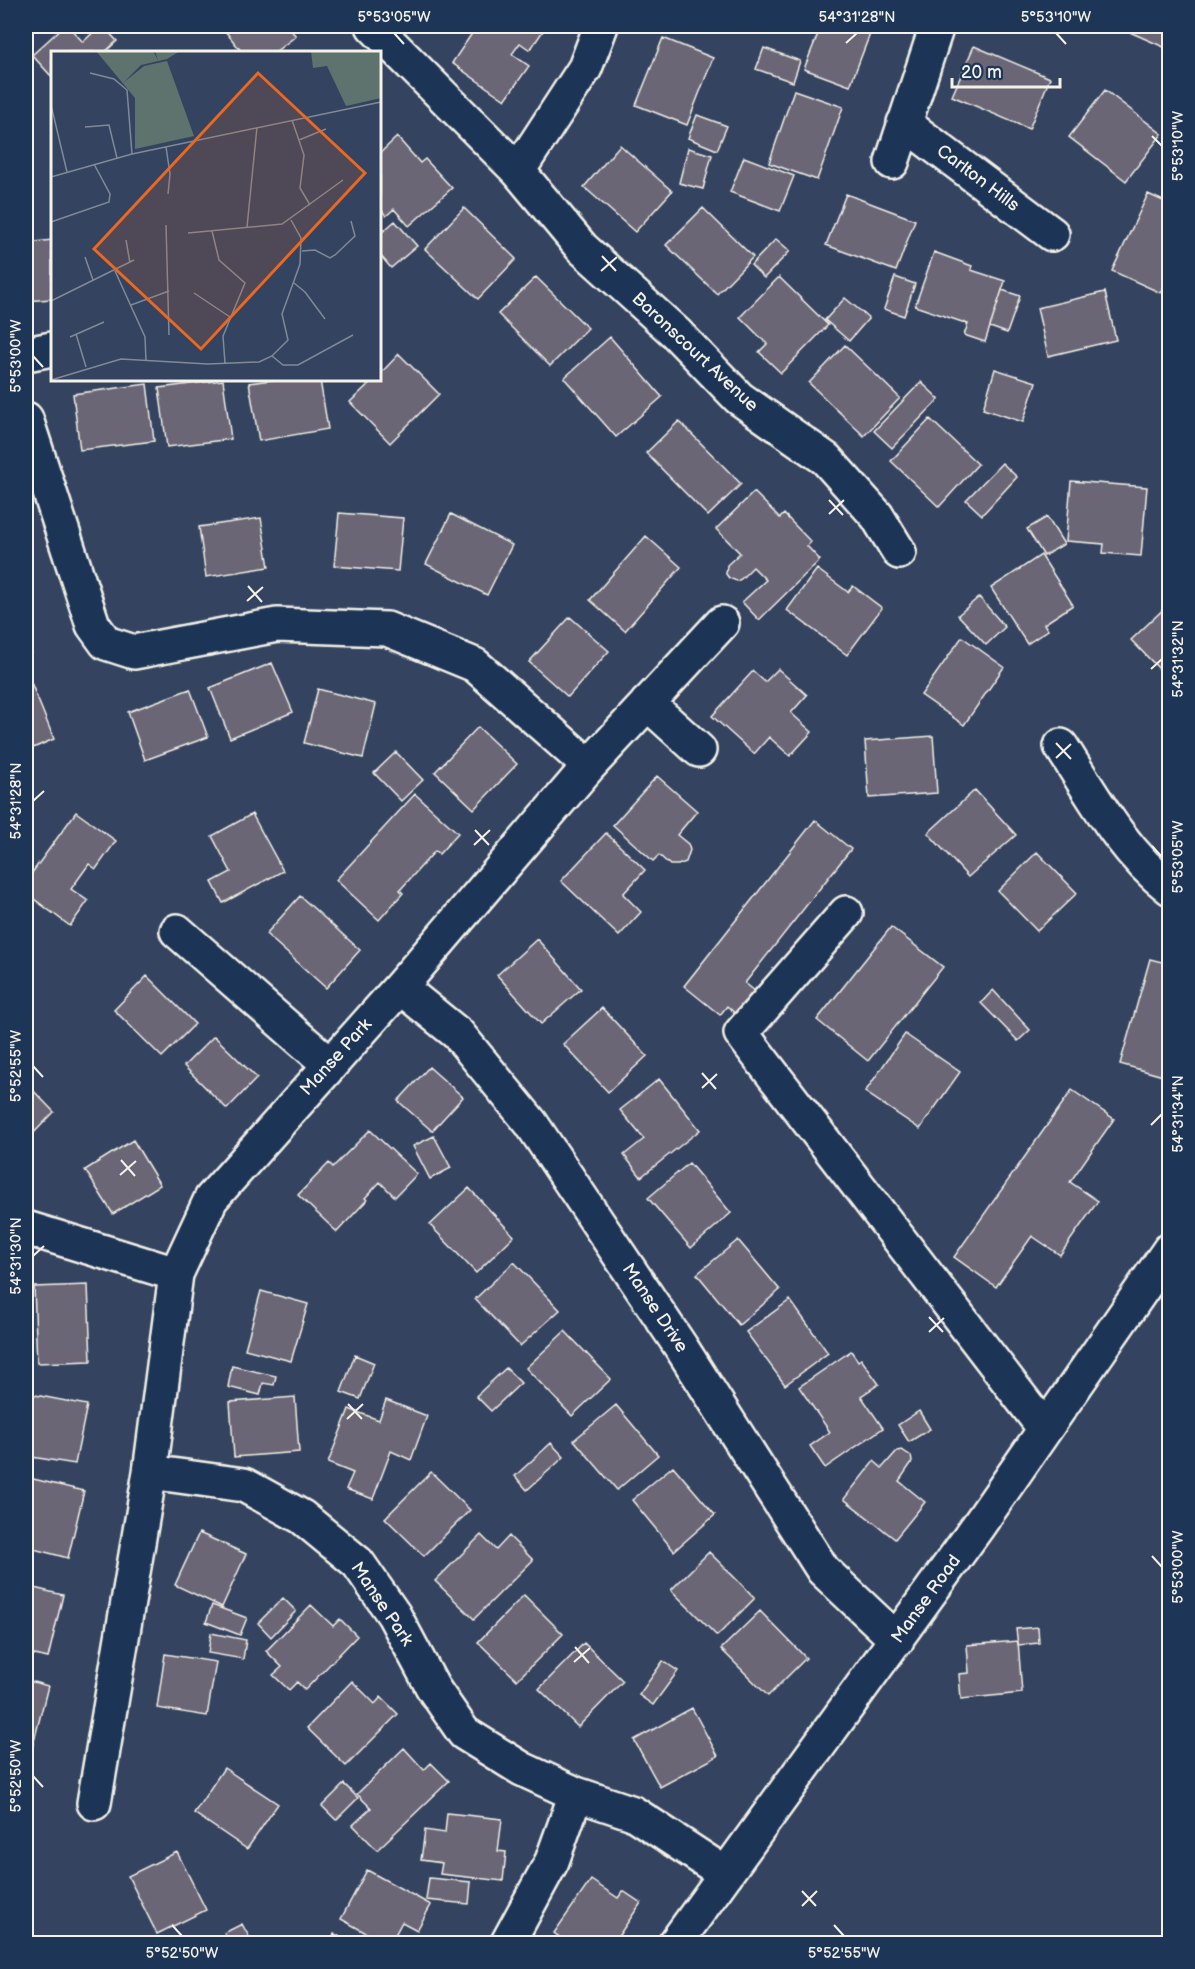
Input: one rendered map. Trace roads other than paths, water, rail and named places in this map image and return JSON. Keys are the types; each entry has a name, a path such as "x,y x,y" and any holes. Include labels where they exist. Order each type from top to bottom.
{"street":[{"name":"Baronscourt Avenue","path":"373,26 518,171 582,248 676,333 739,398 826,459 877,516 899,552"},
{"path":"518,171 585,68 601,26"},
{"path":"892,162 937,26"},
{"name":"Carlton Hills","path":"904,123 1052,234"},
{"path":"26,354 51,349"},
{"path":"26,419 93,626 106,643 134,652 277,625 387,629 475,665 589,766"},
{"name":"Manse Park","path":"94,1803 150,1472 176,1274 211,1199 400,987 589,766 722,622"},
{"path":"647,703 699,750"},
{"path":"1061,746 1113,828 1155,877 1170,888"},
{"path":"846,913 741,1033 1045,1429"},
{"path":"177,931 330,1064"},
{"name":"Manse Drive","path":"400,987 458,1034 531,1124 681,1347 823,1570 897,1640"},
{"path":"26,1228 176,1274"},
{"name":"Manse Road","path":"675,1944 897,1640 1170,1249"},
{"name":"Manse Park","path":"150,1472 244,1485 302,1517 358,1563 394,1615 433,1688 464,1733 522,1769 576,1794 633,1813 726,1874"},
{"path":"507,1944 552,1861 576,1794"}]}
